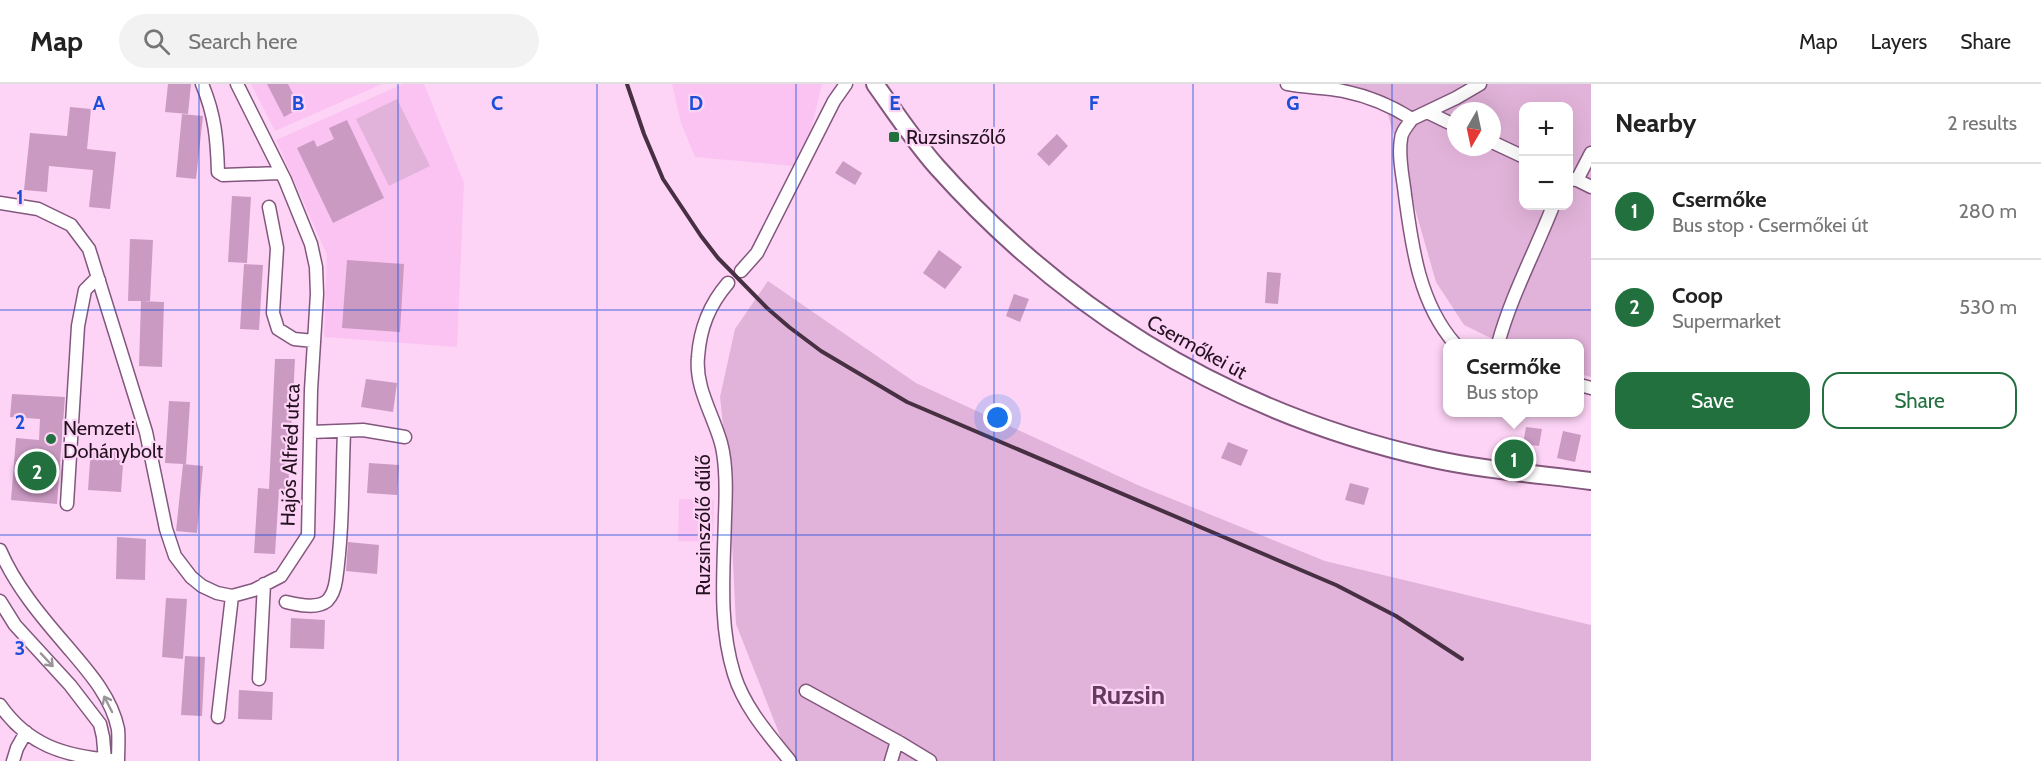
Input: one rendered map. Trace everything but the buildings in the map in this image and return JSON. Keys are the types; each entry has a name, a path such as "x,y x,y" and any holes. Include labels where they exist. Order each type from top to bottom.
{"main road":[{"name":"Csermőkei út","path":"875,84 937,167 1022,252 1084,302 1137,339 1194,373 1243,397 1362,440 1431,458 1591,481"}],"street":[{"path":"202,84 212,108 218,172 223,175 280,173"},
{"name":"Hajós Alfréd utca","path":"232,596 254,590 281,576 308,535 316,267 311,244 237,84"},
{"path":"741,271 757,253 834,100 846,84"},
{"path":"1287,84 1341,91 1375,99 1412,119"},
{"path":"1451,339 1443,330 1417,269 1401,165 1401,137 1412,119 1480,84"},
{"path":"1427,112 1447,122"},
{"path":"1501,146 1522,156"},
{"path":"1591,153 1573,179 1591,187"},
{"path":"0,203 38,209 70,225 89,249 146,432 166,529 175,555 190,577 202,586 217,593 232,596 218,717"},
{"path":"270,207 277,248 273,313 279,329 294,339 314,341"},
{"path":"1499,339 1506,313 1538,244 1551,210"},
{"path":"66,504 78,326 85,290 94,281 99,280"},
{"name":"Ruzsinszőlő dűlő","path":"728,283 718,294 702,325 697,358 699,386 722,445 726,491 722,609 726,647 735,677 758,721 790,761"},
{"path":"311,432 363,430 405,437"},
{"path":"286,602 302,606 317,605 325,602 332,594 336,580 339,543 344,432"},
{"path":"0,550 8,567 36,609 95,679 118,730 118,761 61,753 26,732 9,717 0,705"},
{"path":"259,679 264,584"},
{"path":"0,601 15,626 70,685 100,723 104,737 105,760"},
{"path":"806,691 930,761"},
{"path":"13,761 16,748 26,732"},
{"path":"891,761 897,741"}],"shaded area":[{"path":"251,84 382,84 275,131"},
{"path":"403,84 424,84 464,183 457,347 324,337 327,255 276,140"},
{"path":"672,84 822,84 811,130 793,166 695,157 681,123"},
{"path":"1311,84 1591,84 1591,377 1584,375 1584,339 1493,339 1464,325 1436,282 1385,104"},
{"path":"397,99 430,166 389,186 356,119"},
{"path":"768,281 916,383 1140,486 1325,561 1591,625 1591,761 790,761 736,624 729,481 720,397 735,329"},
{"path":"679,499 714,500 713,542 678,541"}],"railway":[{"path":"627,84 644,134 663,179 701,236 718,258 767,308 821,351 907,402 1336,585 1396,616 1462,659"}],"place":[{"name":"Ruzsinszőlő","path":"894,137"},
{"name":"Nemzeti Dohánybolt","path":"51,439"},
{"name":"Csermőke","path":"1514,459"},
{"name":"Coop","path":"37,471"}],"district":[{"name":"Ruzsin","path":"1128,695"}]}
